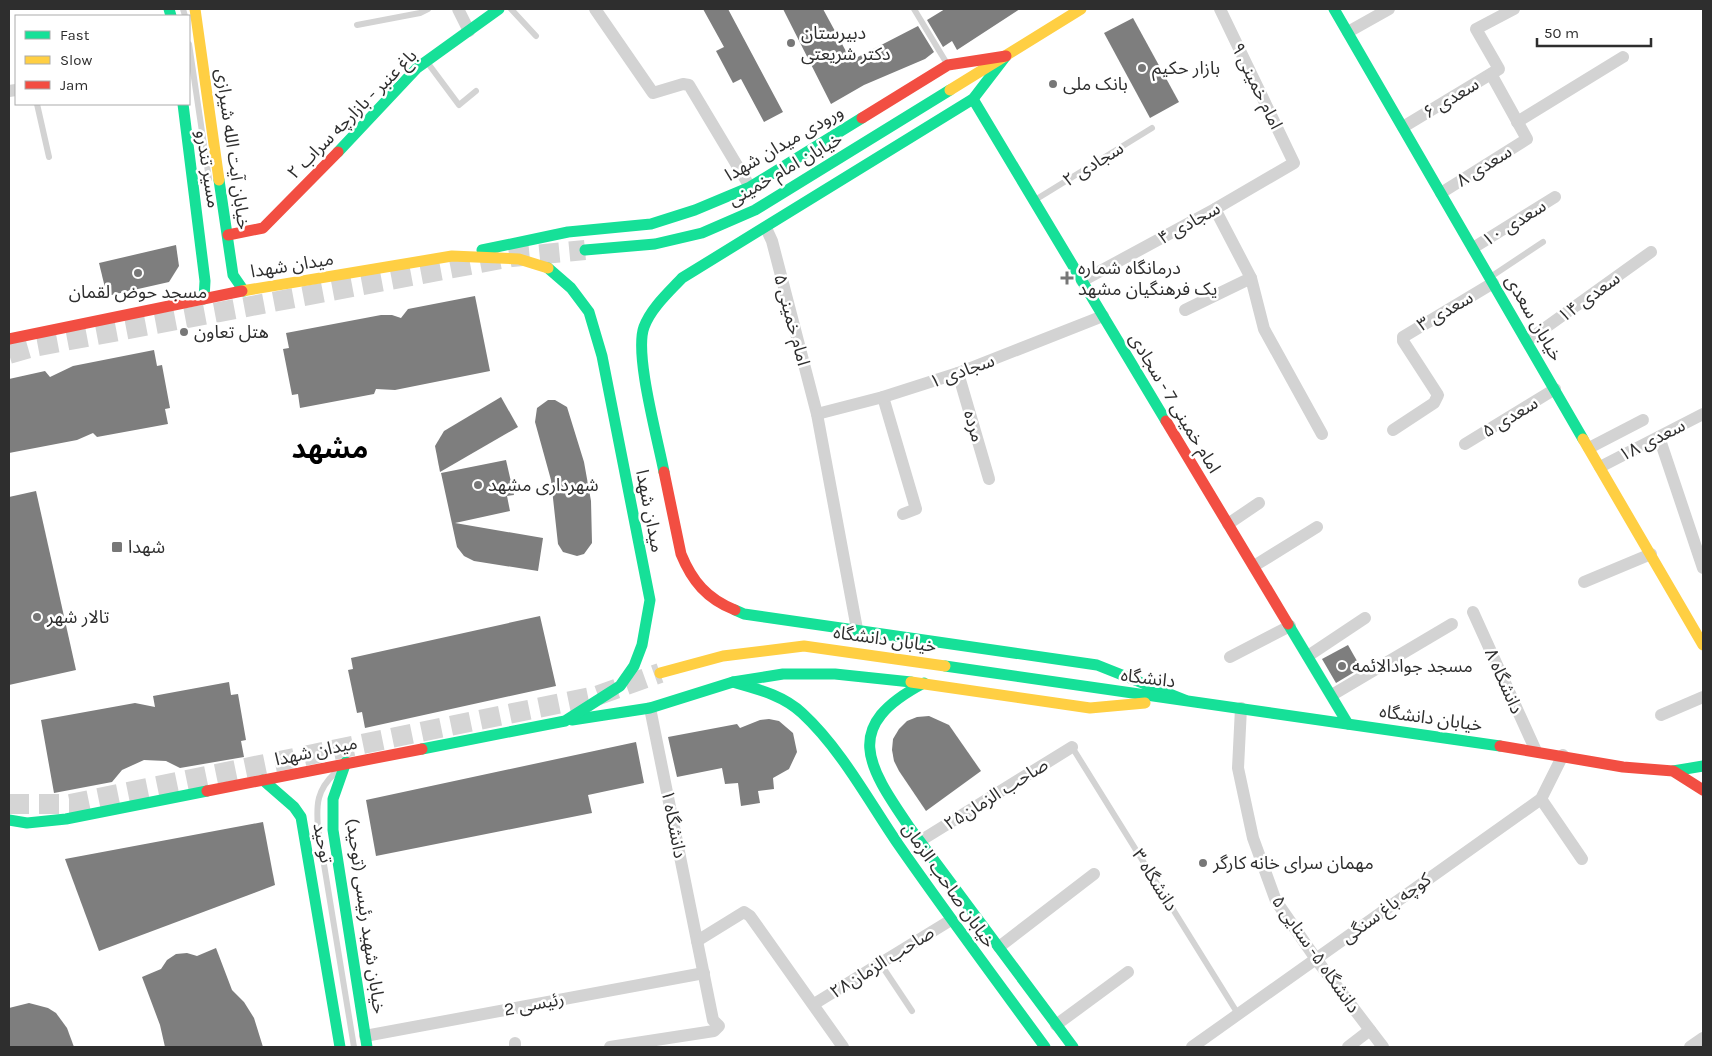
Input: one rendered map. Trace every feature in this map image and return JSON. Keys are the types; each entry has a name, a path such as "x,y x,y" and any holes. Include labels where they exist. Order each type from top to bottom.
{"main road":[{"name":"خیابان آیت الله شیرازی","path":"195,9 233,275 244,291"},
{"name":"باغ عنبر - بازارچه سراب ۲","path":"228,235 263,228 378,112 417,68 498,9"},
{"path":"1081,9 1006,56 973,99 682,278 661,300 644,327 641,355 681,554 689,575 708,596 744,614 1097,665 1185,700"},
{"name":"خیابان سعدی","path":"1334,9 1703,645"},
{"name":"ورودی میدان شهدا","path":"452,256 568,232 651,224 695,210 750,187 948,65 1006,56"},
{"name":"خیابان امام خمینی","path":"585,250 655,244 702,232 755,210 1006,56"},
{"name":"امام خمینی 7 - سجادی","path":"973,99 1348,724"},
{"path":"183,105 205,281 204,299"},
{"name":"میدان شهدا","path":"9,339 30,333 204,299 230,289 244,291 452,256 519,259 551,269 571,288 589,312 602,356 650,600 646,633 639,656 619,686 565,721 346,762 66,819 27,823 9,820"},
{"name":"خیابان دانشگاه","path":"660,674 723,656 804,646 865,653 1107,690"},
{"path":"565,721 650,708 733,682 783,674 835,674 924,683 1090,708 1185,700"},
{"name":"خیابان صاحب الزمان","path":"733,682 774,694 801,712 827,742 951,920 1045,1047"},
{"path":"924,683 893,700 883,709 872,726 869,742 871,758 877,774 920,841 1073,1047"},
{"name":"دانشگاه","path":"1107,690 1185,700"},
{"name":"خیابان دانشگاه","path":"1185,700 1563,755 1623,767 1673,771"},
{"name":"خیابان شهید رئیسی (توحید)","path":"346,762 333,799 333,830 366,1042"},
{"path":"1673,771 1703,766"},
{"path":"1673,771 1703,790"},
{"name":"توحید","path":"263,780 294,808 301,817 340,1047"},
{"path":"9,808 27,823"}],"street":[{"path":"458,9 469,31"},
{"path":"595,9 653,93 683,84 688,85 750,187"},
{"name":"امام خمینی ۹","path":"1220,9 1294,163"},
{"path":"1348,32 1389,9"},
{"path":"1514,9 1476,29 1517,122 1623,57"},
{"name":"سعدی ۶","path":"1403,127 1495,72"},
{"name":"سعدی ۸","path":"1441,193 1527,139 1517,122"},
{"name":"سجادی ۴","path":"1082,281 1216,209 1294,163"},
{"name":"سعدی ۱۰","path":"1473,248 1555,197"},
{"path":"1216,209 1251,278 1264,329 1322,434"},
{"name":"امام خمینی ۵","path":"766,228 772,242 817,414 857,629"},
{"name":"سعدی ۱۴","path":"1527,341 1651,252"},
{"path":"1185,310 1251,278"},
{"name":"سعدی ۳","path":"1393,430 1434,403 1438,395 1404,341 1404,338 1492,280"},
{"name":"سجادی ۱","path":"817,414 882,397 958,373 1103,316"},
{"name":"مرده","path":"958,373 989,479"},
{"name":"سعدی ۵","path":"1465,444 1555,389"},
{"path":"882,397 916,509 903,514"},
{"name":"سعدی ۱۸","path":"1600,467 1703,414"},
{"path":"1589,448 1643,420"},
{"path":"1659,437 1703,568"},
{"path":"1228,524 1259,503"},
{"path":"1254,566 1317,527"},
{"path":"1584,582 1651,554"},
{"name":"دانشگاه ۸","path":"1473,612 1536,751"},
{"path":"1308,656 1365,618"},
{"path":"1332,695 1452,624"},
{"path":"1230,657 1290,626"},
{"path":"1661,715 1703,697"},
{"name":"دانشگاه ۱","path":"610,1047 714,1031 718,1026 713,1020 650,708"},
{"name":"دانشگاه ۵- سنایی ۵","path":"1241,708 1238,768 1253,838 1276,901 1316,959 1382,1047"},
{"name":"صاحب الزمان۲۵","path":"920,841 1072,747"},
{"name":"کوچه باغ سنگی","path":"1192,1047 1541,798 1563,755"},
{"path":"1541,798 1582,859"},
{"path":"999,948 1094,874"},
{"path":"697,941 744,912 750,916 843,1047"},
{"name":"صاحب الزمان۲۸","path":"814,1004 951,920"},
{"path":"1056,1025 1128,972"},
{"name":"رئیسی 2","path":"366,1042 704,973"},
{"path":"1348,1047 1370,1030"}],"lane":[{"path":"357,25 428,9"},
{"path":"511,9 536,36"},
{"path":"914,9 948,65"},
{"name":"مسیر تندرو","path":"190,51 210,188"},
{"path":"426,62 459,105 476,91"},
{"path":"37,105 49,157"},
{"name":"سجادی ۲","path":"1034,201 1152,128"},
{"path":"1492,280 1543,242"},
{"name":"دانشگاه ۳","path":"1072,747 1238,1014"},
{"path":"346,762 324,784 316,810 354,1047"},
{"path":"880,963 912,1011"}],"building":[{"path":"703,9 728,9 783,112 764,122 741,79 733,83 716,51 724,47"},
{"path":"783,9 823,9 848,55 856,58 918,26 934,52 925,59 864,85 831,104"},
{"path":"945,9 1020,9 957,50 952,41 943,47 927,20"},
{"name":"بازار حکیم","path":"1133,18 1179,102 1150,118 1104,33"},
{"name":"مسجد حوض لقمان","path":"176,245 179,266 169,282 107,296 99,263"},
{"path":"475,296 490,371 395,390 376,389 374,394 300,408 298,394 292,395 283,349 289,348 286,333 381,315 392,315 401,318 408,309"},
{"path":"154,350 157,366 162,365 170,408 165,409 168,424 97,437 93,433 77,440 9,453 9,379 45,371 50,377 73,366"},
{"path":"501,397 518,427 440,472 435,446 444,431"},
{"path":"548,400 555,400 567,407 584,462 591,501 592,543 584,554 577,556 563,552 558,544 551,480 535,422 537,408"},
{"name":"شهرداری مشهد","path":"506,460 514,495 507,496 510,511 455,523 543,538 538,571 474,561 464,556 457,547 441,473"},
{"name":"تالار شهر","path":"36,491 76,670 9,685 9,497"},
{"path":"540,616 556,686 365,728 362,712 357,713 348,670 353,669 351,658"},
{"name":"مسجد جوادالائمه","path":"1348,645 1361,668 1336,683 1322,659"},
{"path":"229,682 231,695 238,694 246,740 241,741 244,757 180,768 166,761 144,760 122,770 112,782 54,793 41,720 135,703 155,707 153,696"},
{"path":"929,716 949,725 981,771 926,811 899,771 894,761 892,750 893,739 907,721 917,717"},
{"path":"760,720 779,721 793,733 797,752 789,769 773,778 774,789 758,791 760,803 741,806 738,783 725,784 722,768 677,777 668,737 737,724 740,728"},
{"path":"636,742 644,783 588,795 592,813 376,856 366,800"},
{"path":"263,822 275,885 99,951 65,859"},
{"path":"216,948 232,990 244,1002 254,1018 263,1047 165,1047 160,1025 142,977 161,969 167,960 176,954 187,953 197,956"},
{"path":"29,1003 48,1008 56,1013 67,1028 74,1047 9,1047 9,1008"}],"tunnel":[{"path":"9,354 33,347 512,257 585,250"},
{"path":"9,804 70,804 596,696 660,673"}],"traffic: fast":[{"path":"169,9 171,15"},
{"path":"338,152 417,68 499,9"},
{"path":"1334,9 1583,439"},
{"path":"664,472 652,419 642,357 644,327 651,313 682,278 973,99 1006,56"},
{"path":"585,250 655,244 702,233 755,210 950,90"},
{"path":"973,99 1166,421"},
{"path":"183,105 205,281 204,299"},
{"path":"482,250 568,232 651,224 695,210 750,187 862,118"},
{"path":"219,180 233,275 244,291"},
{"path":"422,749 565,721 620,686 634,666 642,645 650,600 602,356 589,312 571,288 548,268"},
{"path":"735,610 744,614 1097,665 1185,700"},
{"path":"1288,624 1348,724"},
{"path":"945,666 1500,746"},
{"path":"572,720 650,708 733,682 783,674 835,674 911,682"},
{"path":"733,682 769,693 787,702 802,713 829,742 916,870 1045,1047"},
{"path":"924,683 898,699 881,715 872,731 870,748 873,765 882,784 910,828 1073,1047"},
{"path":"346,762 333,799 333,830 367,1047"},
{"path":"1673,771 1703,766"},
{"path":"263,780 294,807 301,817 340,1047"},
{"path":"9,820 27,823 66,819 207,791"}],"traffic: slow":[{"path":"195,9 219,180"},
{"path":"950,90 1081,9"},
{"path":"242,291 452,256 519,259 548,268"},
{"path":"1583,439 1703,645"},
{"path":"660,673 723,656 804,646 945,666"},
{"path":"911,682 1090,708 1145,703"}],"traffic: jam":[{"path":"862,118 948,65 1006,56"},
{"path":"228,235 263,228 338,152"},
{"path":"9,339 242,291"},
{"path":"1166,421 1288,624"},
{"path":"664,472 681,554 685,564 696,581 709,595 725,606 735,610"},
{"path":"1500,746 1623,767 1673,771 1703,790"},
{"path":"207,791 422,749"}],"place":[{"name":"دبیرستان دکتر شریعتی","path":"791,43"},
{"name":"بازار حکیم","path":"1142,68"},
{"name":"بانک ملی","path":"1053,84"},
{"name":"مسجد حوض لقمان","path":"138,273"},
{"name":"درمانگاه شماره یک فرهنگیان مشهد","path":"1067,278"},
{"name":"هتل تعاون","path":"184,332"},
{"name":"شهرداری مشهد","path":"478,485"},
{"name":"شهدا","path":"117,547"},
{"name":"تالار شهر","path":"37,617"},
{"name":"مسجد جوادالائمه","path":"1342,666"},
{"name":"مهمان سرای خانه کارگر","path":"1203,863"}],"district":[{"name":"مشهد","path":"330,448"}]}
